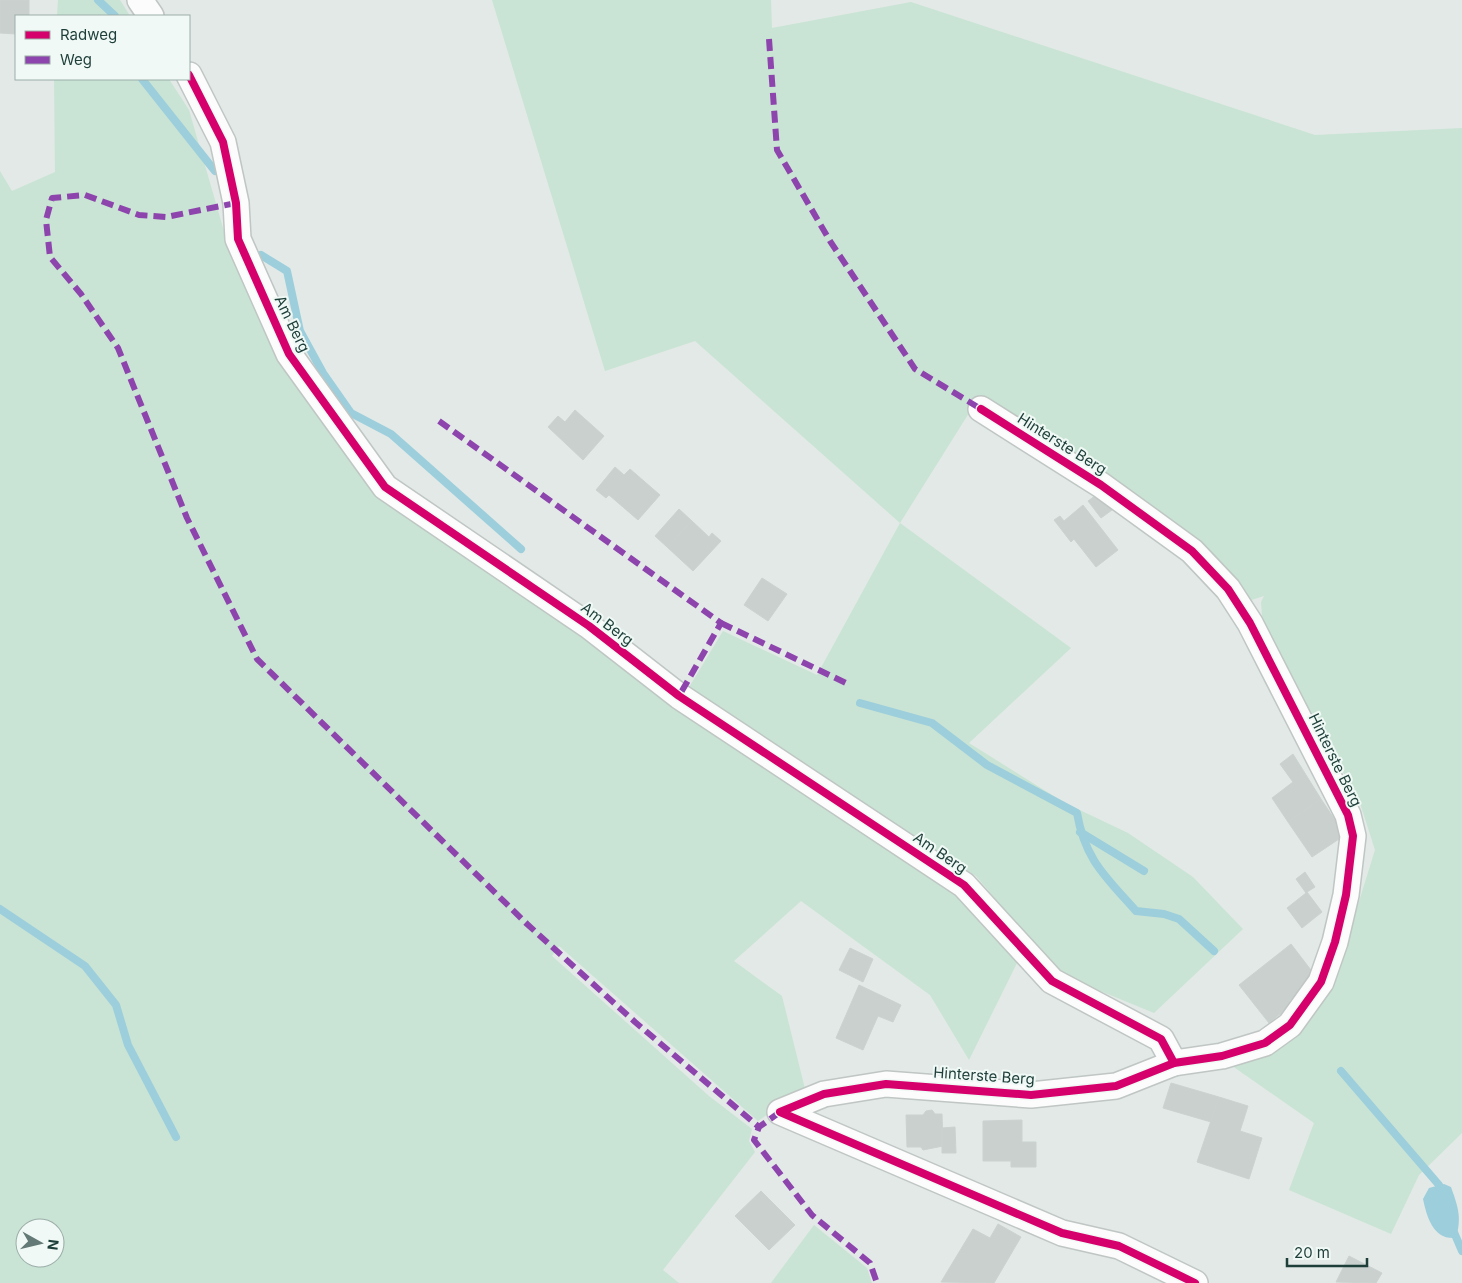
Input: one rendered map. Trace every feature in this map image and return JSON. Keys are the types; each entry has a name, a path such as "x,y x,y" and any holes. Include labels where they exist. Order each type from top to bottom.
{"street":[{"path":"140,0 150,15"},
{"name":"Am Berg","path":"190,77 223,142 236,203 238,239 289,354 385,487 588,626 680,696 964,885 1052,982 1161,1039 1174,1063"},
{"name":"Hinterste Berg","path":"981,409 1101,485 1192,551 1228,590 1250,623 1348,815 1353,836 1346,894 1335,942 1321,982 1290,1026 1265,1043 1222,1056 1174,1063 1116,1086 1031,1095 886,1084 824,1094 780,1112 1062,1233 1119,1246 1191,1282"}],"green space":[{"path":"58,0 120,0 129,15 57,15"},
{"path":"492,0 771,0 772,28 911,2 1315,135 1462,128 1462,1133 1419,1175 1391,1234 1289,1190 1314,1123 1228,1063 1267,1051 1342,956 1375,850 1360,803 1263,627 1261,602 1264,596 1248,601 1191,538 969,413 900,523 695,341 605,371"},
{"path":"54,80 170,80 189,110 230,252 281,358 382,496 586,638 677,708 958,897 1018,961 969,1060 930,995 801,901 734,961 782,996 807,1097 775,1109 758,1121 559,946 552,956 709,1096 752,1129 749,1141 755,1152 663,1270 679,1283 0,1283 0,171 12,191 55,172"},
{"path":"900,523 1071,648 969,743 1065,803 1128,833 1193,877 1243,929 1154,1013 1059,974 976,876 688,689 723,631 817,675"},
{"path":"814,1225 867,1268 872,1283 771,1283"}],"water":[{"path":"1444,1184 1451,1187 1457,1206 1459,1224 1456,1238 1448,1238 1442,1235 1432,1226 1423,1199 1429,1188"}],"building":[{"path":"0,0 29,0 29,15 15,15 15,34 0,33"},
{"path":"575,410 604,436 583,460 548,427 558,416 565,422"},
{"path":"615,467 624,475 630,469 660,495 638,520 609,495 606,498 596,490"},
{"path":"1099,493 1112,510 1101,518 1088,501"},
{"path":"1083,505 1118,550 1096,567 1074,539 1071,542 1054,520 1060,516 1064,521"},
{"path":"679,509 692,521 667,547 655,536"},
{"path":"692,521 709,537 712,533 721,541 693,571 667,547"},
{"path":"762,578 787,594 768,621 744,605"},
{"path":"1293,754 1321,799 1288,822 1272,798 1293,782 1280,764"},
{"path":"1321,799 1345,835 1312,857 1288,822"},
{"path":"1305,872 1315,887 1307,892 1322,912 1302,928 1287,908 1306,893 1296,879"},
{"path":"1291,944 1314,974 1310,982 1289,1001 1292,1004 1269,1023 1239,985"},
{"path":"850,948 873,959 863,982 839,970"},
{"path":"859,985 901,1005 893,1022 878,1016 863,1050 836,1038"},
{"path":"1171,1083 1219,1097 1211,1122 1163,1108"},
{"path":"1219,1097 1248,1106 1240,1131 1262,1138 1249,1179 1197,1162"},
{"path":"932,1110 935,1114 942,1114 943,1146 923,1150 921,1147 907,1147 906,1115 923,1115 926,1111"},
{"path":"1022,1120 1022,1142 1036,1142 1036,1167 1011,1167 1011,1161 983,1161 983,1121"},
{"path":"955,1127 956,1153 942,1153 942,1128"},
{"path":"761,1191 795,1225 769,1250 735,1216"},
{"path":"998,1224 1021,1237 994,1283 941,1282 973,1229 990,1238"},
{"path":"1349,1256 1382,1273 1376,1283 1336,1282"}],"waterway":[{"path":"98,0 114,15"},
{"path":"143,80 215,171"},
{"path":"261,255 287,271 300,331 323,373 351,413 391,434 521,549"},
{"path":"860,703 932,723 987,765 1077,813 1085,843 1091,856 1106,877 1136,911 1164,914 1179,919 1214,951"},
{"path":"1080,832 1144,871"},
{"path":"0,909 85,966 116,1005 128,1045 176,1137"},
{"path":"1341,1071 1439,1185 1441,1193"},
{"path":"1453,1230 1462,1251"}],"marked path":[{"path":"769,39 777,150 830,241 915,369 981,409"},
{"path":"236,203 166,217 139,215 85,195 52,198 46,220 50,257 81,294 118,348 187,518 257,659 527,924 635,1022 759,1127"},
{"path":"439,421 721,623 679,696"},
{"path":"721,623 846,683"},
{"path":"780,1112 759,1127 754,1140 812,1215 870,1263 877,1283"}],"cycle path":[{"path":"190,77 223,142 236,203 238,239 289,354 385,487 589,626 679,696 964,885 1052,981 1161,1039 1174,1063"},
{"path":"981,409 1101,485 1192,551 1228,589 1250,623 1348,815 1353,836 1346,895 1335,942 1321,982 1290,1025 1265,1043 1222,1056 1174,1063 1116,1086 1031,1095 886,1084 824,1094 780,1112 1062,1233 1119,1246 1195,1283"}]}
